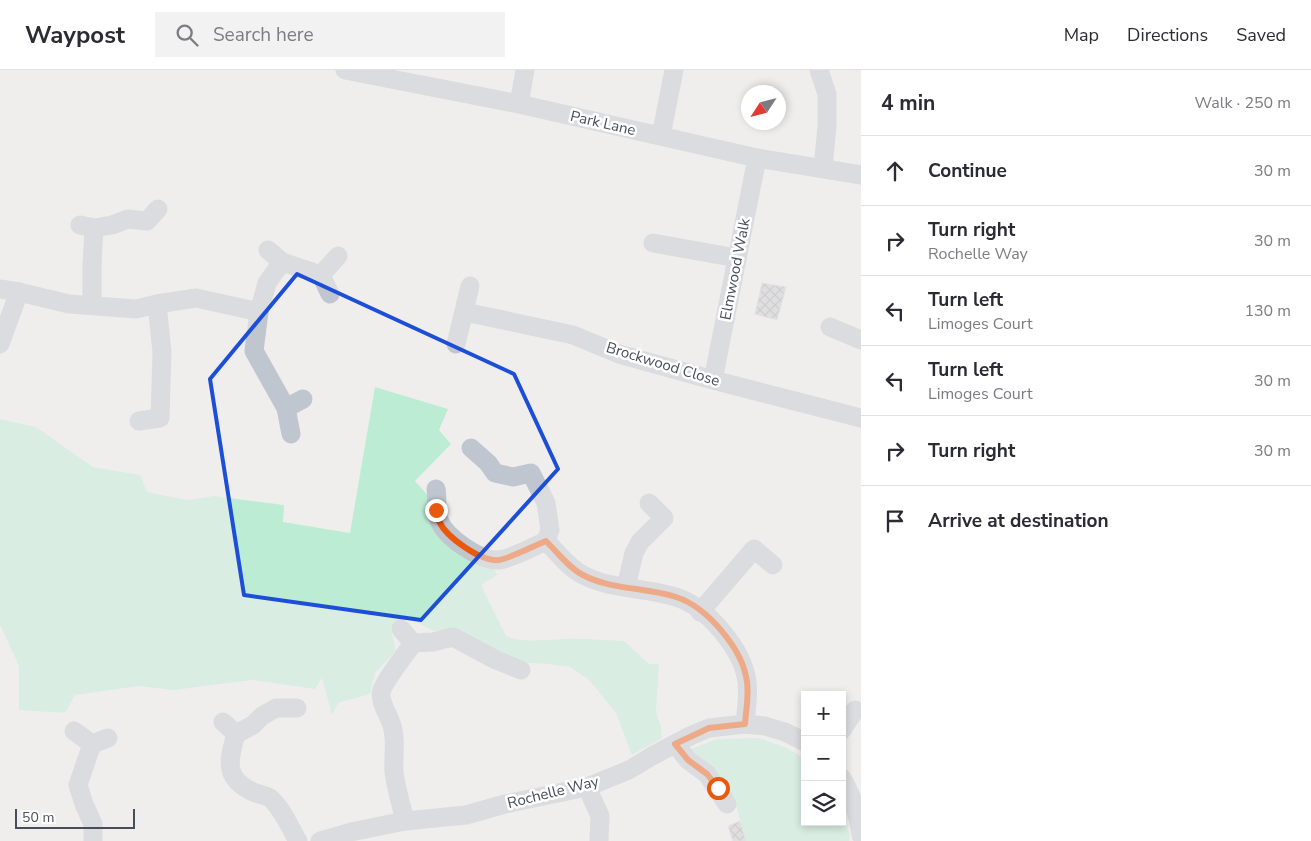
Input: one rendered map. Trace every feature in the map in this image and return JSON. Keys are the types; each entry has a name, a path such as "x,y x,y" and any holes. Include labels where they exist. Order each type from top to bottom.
{"street":[{"name":"Park Lane","path":"345,70 518,104 757,158 861,175"},
{"path":"518,104 525,70"},
{"path":"661,136 674,70"},
{"path":"823,168 827,126 827,94 824,73"},
{"name":"Elmwood Walk","path":"713,380 757,158"},
{"path":"92,306 92,265 96,226 128,219 147,221 158,208"},
{"path":"653,243 737,258"},
{"path":"268,250 282,262 321,275 330,294"},
{"path":"321,275 338,256"},
{"path":"282,262 267,283 259,312 254,351 286,408 290,434"},
{"path":"456,344 470,286"},
{"path":"0,289 69,304 136,309 196,298 259,312"},
{"path":"0,344 19,292"},
{"path":"139,421 167,421 157,304"},
{"name":"Brockwood Close","path":"465,312 573,335 619,354 713,380 860,412"},
{"path":"830,328 861,340"},
{"path":"286,408 303,398"},
{"path":"436,490 438,499 436,510 439,522 464,547 485,558 500,560 546,541 550,530 546,503 530,473 513,477 495,473 488,463 471,448"},
{"path":"626,587 634,553 640,542 664,518 649,502"},
{"path":"546,541 580,574 607,584 675,597 688,602 717,626 731,642 741,660 747,681 745,724"},
{"path":"700,612 754,549 773,566"},
{"path":"404,821 394,770 396,746 393,727 384,708 380,693 387,678 395,670 407,636 433,642 453,637 496,660 521,670"},
{"path":"297,708 276,708 262,716 253,725 229,728 229,760 232,772 239,784 270,798 298,841"},
{"path":"846,724 855,710"},
{"name":"Rochelle Way","path":"320,841 351,832 404,821 466,815 505,804 587,787 629,770 675,744 709,728 745,724 765,726 801,740"},
{"path":"74,731 100,741 78,785 84,804 94,824 93,841"},
{"path":"675,744 688,760 707,774 727,804"},
{"path":"844,781 851,793 858,814 861,835"},
{"path":"587,787 600,816 599,841"}],"highlighted area":[{"path":"297,274 514,374 558,469 421,620 244,595 210,379"}],"green space":[{"path":"375,387 448,409 439,430 451,444 415,481 433,501 430,514 493,565 497,575 481,585 506,636 520,640 579,639 624,641 649,664 659,664 656,712 662,738 632,755 616,713 589,680 570,667 529,663 506,655 450,629 434,631 404,616 391,629 396,651 375,673 370,694 338,703 332,715 322,678 315,689 252,680 174,690 139,686 75,695 65,713 19,710 19,666 0,625 0,419 36,427 93,467 140,475 147,492 188,500 214,496 284,505 283,522 350,533"},
{"path":"759,738 787,748 801,757 801,826 846,826 846,823 850,834 849,841 746,841 736,805 711,771 686,751 717,739"}],"building":[{"path":"762,283 786,287 777,320 755,314"},
{"path":"740,821 746,841 733,841 728,826"}],"route":[{"path":"436,510 439,522 445,530 464,547 485,558 500,560 546,541 580,574 607,584 675,597 688,602 717,626 731,642 741,660 747,681 745,724 709,728 675,744 688,760 707,774 718,788"}]}
